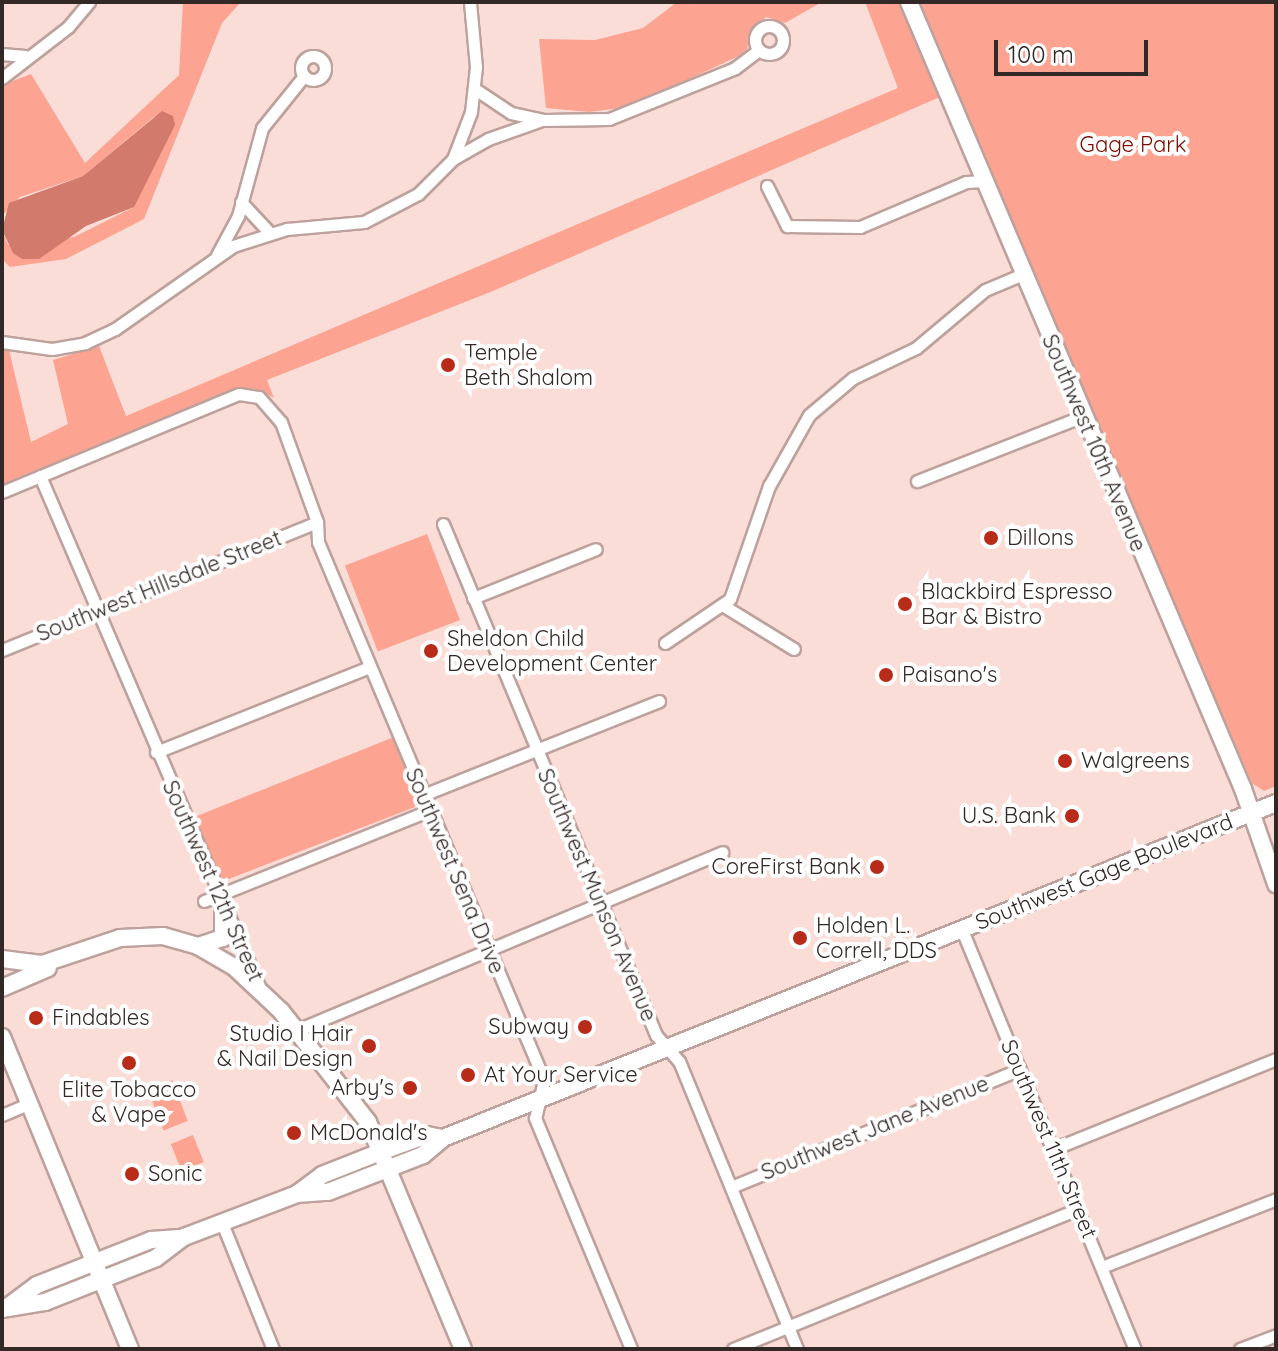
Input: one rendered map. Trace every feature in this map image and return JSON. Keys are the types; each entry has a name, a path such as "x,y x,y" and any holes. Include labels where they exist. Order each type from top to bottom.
{"main road":[{"name":"Southwest 10th Avenue","path":"909,2 1250,813 1276,884"},
{"name":"Southwest Gage Boulevard","path":"297,1194 328,1192 423,1155 443,1138 1276,803"},
{"path":"198,946 223,938 220,902"},
{"path":"2,959 42,964 100,944 149,936 198,946 234,967 265,996"},
{"path":"2,988 100,944"},
{"name":"Southwest 12th Street","path":"265,996 297,1030 368,1122 383,1151 463,1349"},
{"path":"2,1037 130,1349"},
{"name":"Southwest Gage Boulevard","path":"5,1308 37,1285 94,1262 151,1240 184,1237 222,1223 297,1194 322,1175 427,1135 443,1138"},
{"name":"Southwest Gage Boulevard","path":"5,1308 45,1302 156,1258 184,1237"}],"street":[{"path":"2,78 17,71 25,56 68,27 89,2"},
{"path":"453,159 475,89 470,2"},
{"path":"475,89 497,107 544,120 594,121 627,115 735,68 759,50"},
{"path":"2,54 25,56"},
{"path":"216,257 241,201 262,128 304,76"},
{"path":"2,342 52,349 85,343 115,329 216,257 270,233 345,226 383,216 418,194 453,159 488,139 544,120"},
{"path":"767,186 787,226 860,227 966,182 984,181"},
{"path":"241,201 270,233"},
{"path":"665,643 724,606 769,486 809,415 853,378 916,348 985,290 1023,274"},
{"name":"Southwest Sena Drive","path":"40,476 239,394 259,397 281,422 317,522 318,542 544,1080 535,1118 631,1349"},
{"path":"917,481 1083,416"},
{"path":"2,492 40,476"},
{"name":"Southwest 12th Street","path":"40,476 220,902 265,996"},
{"name":"Southwest Hillsdale Street","path":"2,650 317,522"},
{"name":"Southwest Munson Avenue","path":"443,524 656,1035 679,1061 797,1349"},
{"path":"473,598 596,549"},
{"path":"724,606 794,649"},
{"path":"156,752 370,667"},
{"path":"423,795 659,701"},
{"path":"204,901 220,902 430,810"},
{"path":"297,1030 722,852"},
{"name":"Southwest 11th Street","path":"962,930 1135,1349"},
{"path":"1053,1149 1276,1059"},
{"name":"Southwest Jane Avenue","path":"731,1187 1020,1069"},
{"path":"2,1115 30,1103"},
{"path":"1102,1267 1276,1199"},
{"path":"733,1349 1078,1209"},
{"path":"222,1223 273,1349"},
{"path":"1240,1349 1276,1335"}],"green space":[{"path":"183,2 241,2 222,23 144,219 66,259 10,267 2,259 2,230 8,245 74,237 134,207 155,116 83,176 20,197 2,216 2,85 31,74 85,163 179,75"},
{"path":"677,2 822,2 785,23 766,17 752,28 747,49 741,55 629,107 589,112 546,108 539,39 595,40 643,28"},
{"path":"865,2 901,2 940,97 493,291 267,380 274,398 259,390 239,389 2,486 2,348 9,350 31,442 68,424 53,360 99,346 126,416 898,88"},
{"name":"Gage Park","path":"915,2 1276,2 1276,786 1264,791 1252,783"},
{"path":"427,534 460,620 378,651 345,566"},
{"path":"394,737 419,798 415,807 221,882 192,818"},
{"path":"172,1080 188,1121 163,1130 148,1089"},
{"path":"193,1135 204,1162 182,1171 171,1144"}],"shaded area":[{"path":"162,111 173,116 175,125 134,207 86,226 39,259 22,259 13,253 2,230 9,203 83,176"}],"place":[{"name":"Temple Beth Shalom","path":"448,365"},
{"name":"Dillons","path":"991,538"},
{"name":"Blackbird Espresso Bar & Bistro","path":"905,604"},
{"name":"Sheldon Child Development Center","path":"431,651"},
{"name":"Paisano's","path":"886,675"},
{"name":"Walgreens","path":"1065,761"},
{"name":"U.S. Bank","path":"1072,816"},
{"name":"CoreFirst Bank","path":"877,867"},
{"name":"Holden L. Correll, DDS","path":"800,938"},
{"name":"Findables","path":"36,1018"},
{"name":"Subway","path":"585,1027"},
{"name":"Studio I Hair & Nail Design","path":"369,1046"},
{"name":"Elite Tobacco & Vape","path":"129,1063"},
{"name":"At Your Service","path":"468,1075"},
{"name":"Arby's","path":"410,1088"},
{"name":"McDonald's","path":"294,1133"},
{"name":"Sonic","path":"132,1174"}]}
